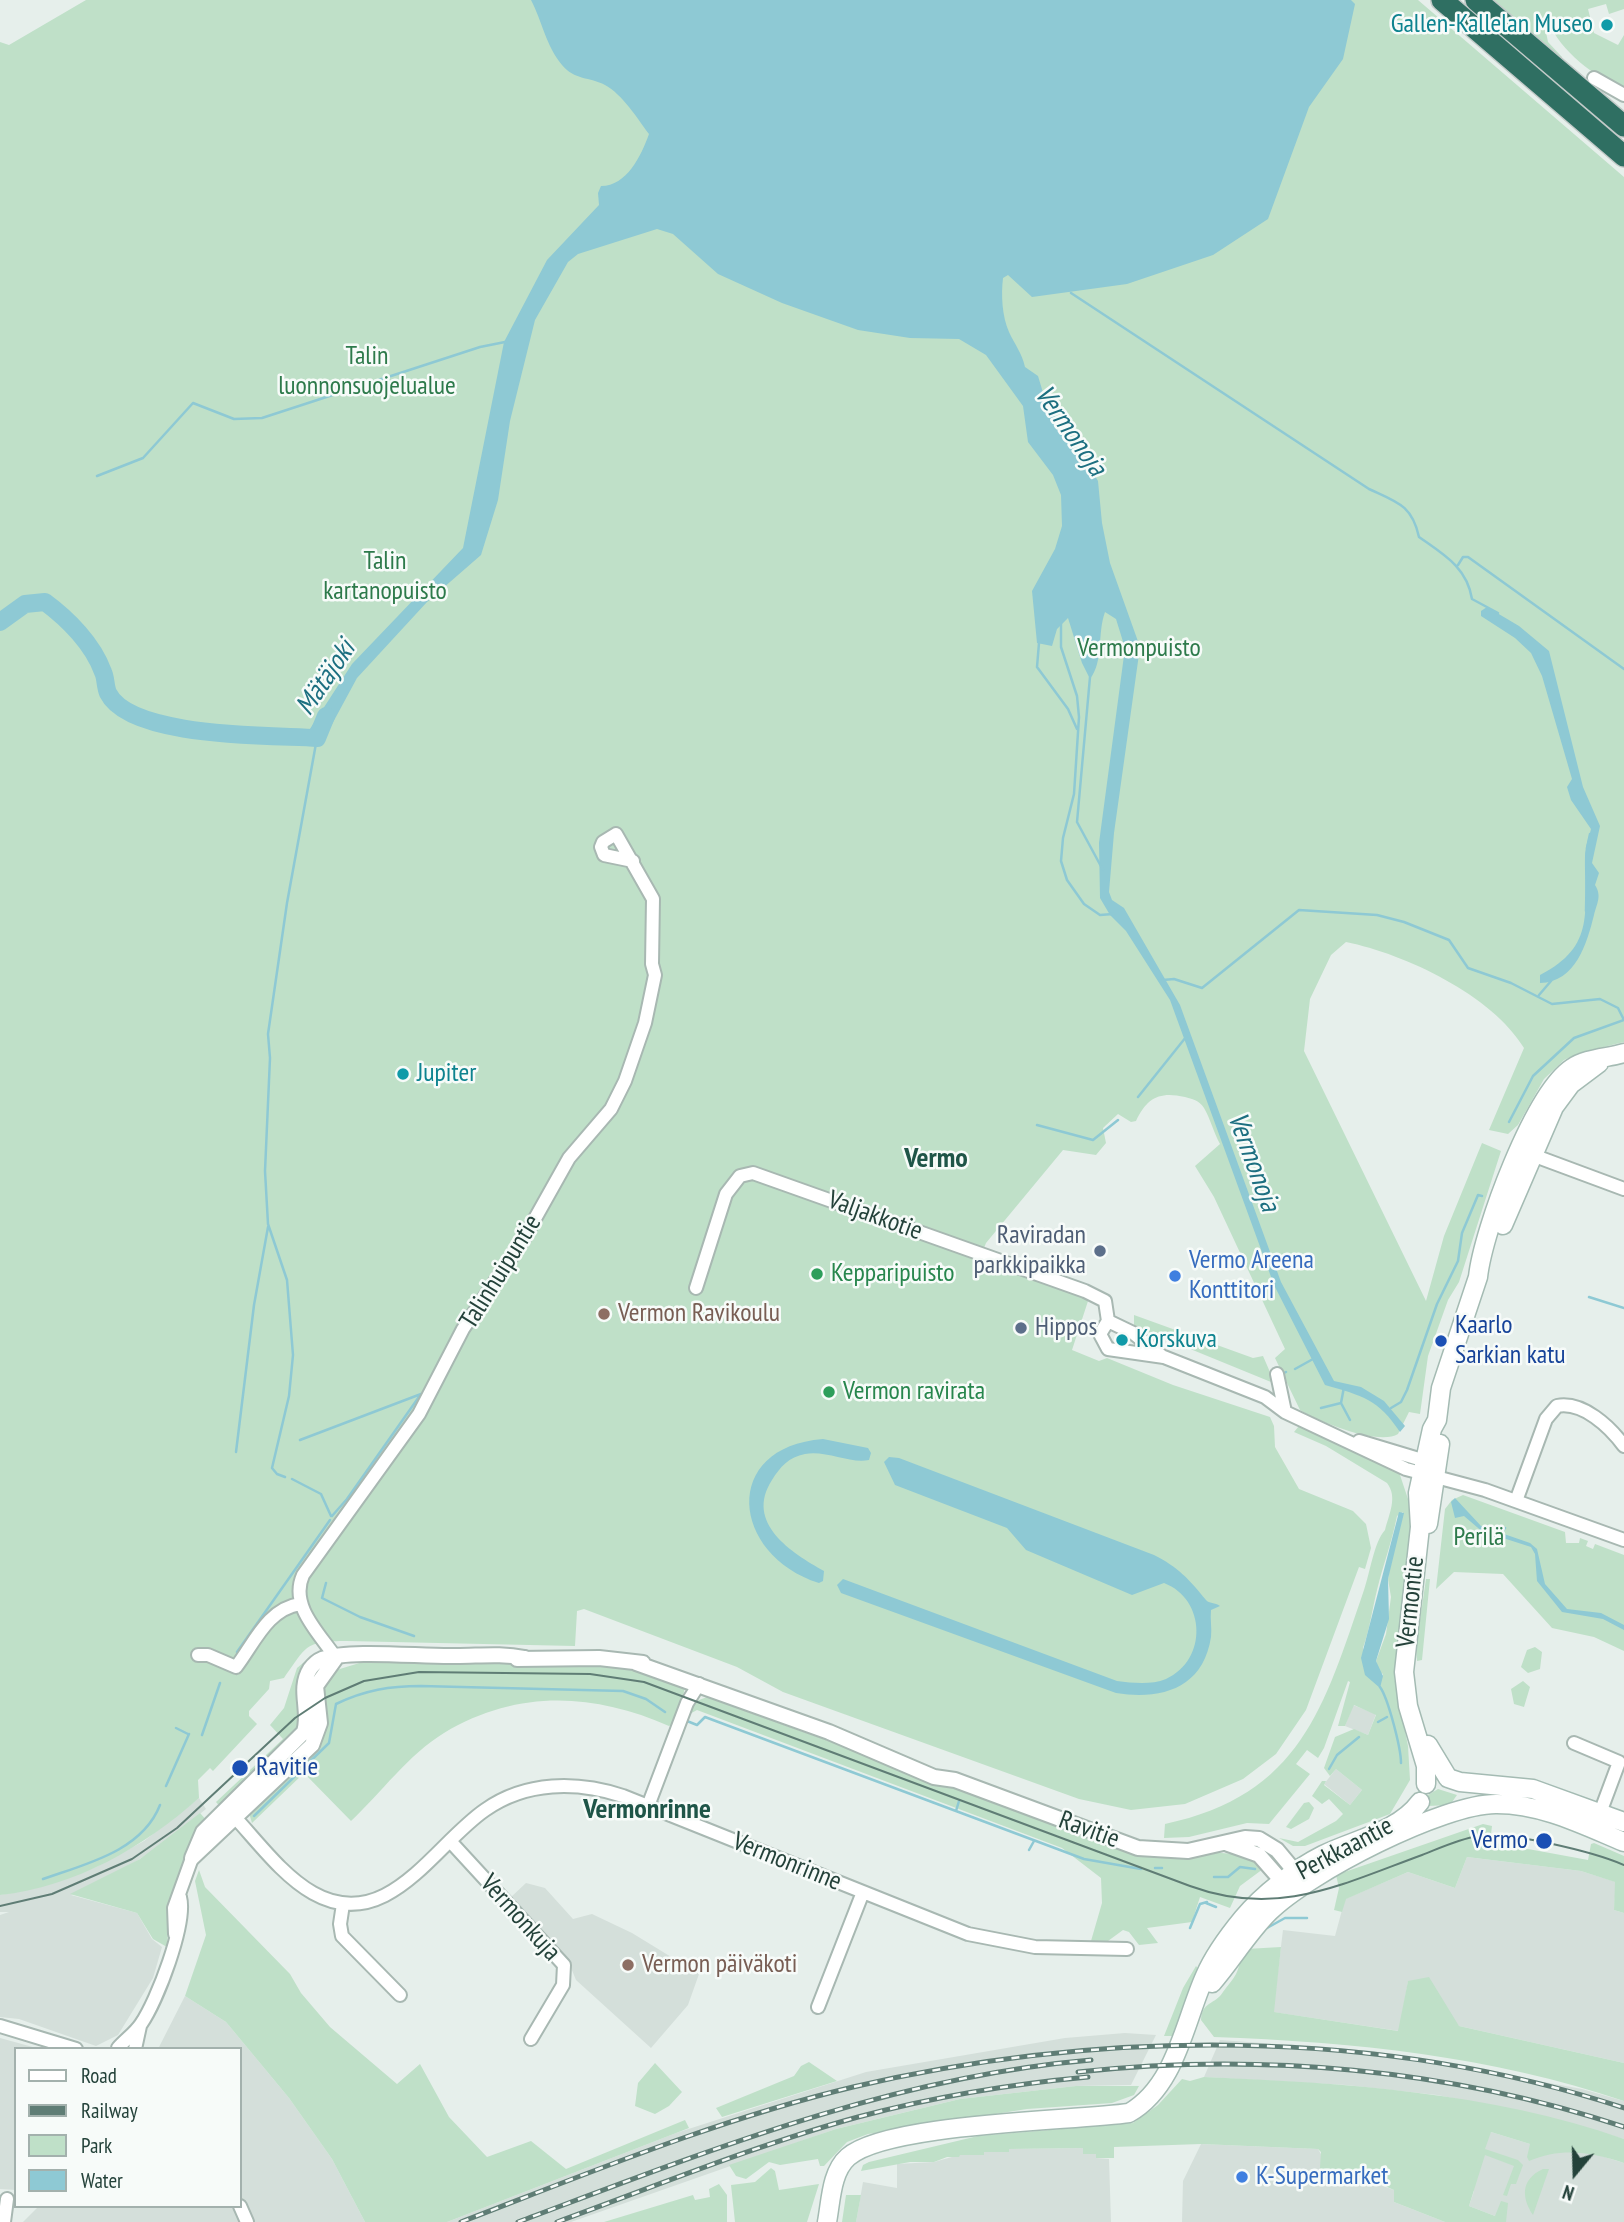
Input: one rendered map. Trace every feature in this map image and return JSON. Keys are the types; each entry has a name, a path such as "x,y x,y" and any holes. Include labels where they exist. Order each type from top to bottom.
{"highway":[{"path":"1442,0 1624,156"},
{"path":"1476,0 1624,126"}],"main road":[{"name":"Vermontie","path":"1454,1780 1426,1742 1414,1670 1413,1647 1432,1429 1437,1420 1441,1388 1478,1276 1488,1264 1526,1153 1562,1094 1605,1058 1624,1053"},
{"name":"Vermontie","path":"1426,1784 1426,1766 1408,1706 1404,1672 1429,1469"},
{"path":"1454,1780 1466,1795 1459,1811"},
{"path":"1624,1822 1597,1821 1516,1805 1481,1804 1434,1817 1426,1813 1420,1802 1426,1784 1454,1780 1533,1789 1597,1821 1624,1842"},
{"name":"Perkkaantie","path":"1294,1883 1320,1857 1406,1817 1420,1802"},
{"name":"Perkkaantie","path":"827,2222 836,2176 850,2155 866,2147 900,2138 981,2127 1129,2113 1142,2105 1162,2082 1218,1951 1245,1916 1294,1883 1434,1817"},
{"name":"Perkkaantie","path":"838,2222 845,2180 858,2162 981,2127"}],"street":[{"path":"1594,78 1624,95"},
{"name":"Talinhuipuntie","path":"300,1604 298,1590 303,1575 419,1414 464,1329 534,1223 569,1158 611,1109 622,1089 645,1023 655,975 652,964 653,899 633,861"},
{"path":"1526,1153 1624,1189"},
{"name":"Valjakkotie","path":"696,1288 726,1194 740,1176 754,1173 1066,1283 1105,1301 1108,1321 1100,1334 1108,1349 1164,1357 1265,1397 1285,1412 1335,1435 1429,1469"},
{"name":"Valjakkotie","path":"1108,1321 1133,1333 1164,1357"},
{"path":"1277,1374 1285,1412"},
{"path":"1516,1501 1546,1419 1557,1406 1568,1405 1585,1412 1605,1425 1624,1446"},
{"path":"1429,1469 1624,1540"},
{"path":"198,1655 208,1654 236,1667 271,1618 284,1608 300,1604 336,1658"},
{"name":"Ravitie","path":"192,1858 197,1839 232,1814 298,1740 306,1725 303,1695 307,1676 323,1658 458,1656 483,1661 599,1658 636,1663 691,1684 699,1684 898,1759 934,1777 955,1780 1138,1848 1188,1851 1245,1838 1259,1839 1276,1850 1294,1883"},
{"path":"648,1806 687,1703 699,1684"},
{"path":"1574,1743 1619,1762 1597,1821"},
{"name":"Vermonrinne","path":"232,1814 308,1890 343,1903 372,1901 390,1894 485,1810 539,1788 568,1785 594,1787 990,1940 1035,1947 1127,1949"},
{"name":"Vermonkuja","path":"450,1841 564,1965 563,1985 531,2039"},
{"path":"135,2047 140,2026 164,1975 182,1917 180,1897 192,1858"},
{"path":"818,2007 863,1892"},
{"path":"343,1903 340,1924 342,1936 400,1995"},
{"path":"0,2026 69,2047"},
{"path":"119,2047 140,2026"},
{"path":"4,2222 8,2199"}],"shaded area":[{"path":"1353,1705 1376,1714 1368,1735 1345,1726"},
{"path":"1336,1769 1362,1790 1350,1805 1324,1784"},
{"path":"199,1798 206,1809 159,1847 111,1877 71,1895 137,1913 152,1939 162,1947 153,1978 118,2035 96,2046 19,2019 0,2017 0,1915 9,1912 0,1912 0,1895 43,1886 96,1867 144,1841"},
{"path":"1467,1857 1581,1871 1616,1882 1614,1910 1624,1913 1624,2063 1459,2026 1408,1982 1399,2031 1273,2012 1283,1930 1335,1936 1345,1899 1408,1872 1455,1888"},
{"name":"Vermon päiväkoti","path":"526,1883 545,1888 573,1919 592,1914 632,1933 699,1974 688,2005 651,2048 576,1980 567,1958 510,1898"},
{"path":"185,1996 226,2022 289,2098 332,2159 365,2222 23,2222 37,2208 242,2208 242,2047 159,2047"},
{"path":"1125,2033 1156,2035 1131,2085 1076,2086 960,2099 836,2129 571,2222 447,2222 676,2133 866,2072 1065,2038"},
{"path":"0,2038 33,2047 14,2047 14,2190 0,2189"},
{"path":"1220,2040 1374,2051 1582,2089 1624,2101 1624,2139 1543,2116 1437,2095 1346,2085 1204,2077"},
{"path":"1491,2132 1530,2144 1566,2145 1624,2163 1624,2222 1503,2222 1469,2206 1474,2191 1438,2178"},
{"path":"1201,2144 1318,2149 1337,2182 1345,2177 1355,2176 1394,2190 1394,2202 1445,2222 1182,2222 1183,2181"},
{"path":"1083,2148 1096,2154 1096,2158 1109,2159 1111,2222 856,2222 863,2182 897,2188 897,2164 934,2162 959,2155 984,2155 984,2152 1009,2149"}],"green space":[{"path":"86,0 569,0 972,304 1278,0 1418,0 1624,177 1624,1042 1579,1053 1564,1060 1544,1079 1518,1125 1508,1134 1489,1130 1524,1048 1510,1029 1469,994 1394,956 1346,942 1331,955 1310,999 1304,1051 1426,1301 1444,1236 1482,1143 1501,1151 1459,1282 1448,1300 1428,1356 1420,1414 1409,1412 1398,1434 1377,1437 1334,1426 1300,1410 1275,1358 1285,1349 1214,1197 1195,1166 1220,1144 1204,1108 1193,1099 1176,1095 1155,1098 1136,1121 1131,1122 1118,1114 1103,1128 1106,1143 1096,1155 1063,1150 986,1243 980,1258 1089,1298 1072,1350 1099,1361 1107,1358 1173,1385 1270,1417 1274,1426 1275,1447 1299,1489 1353,1511 1366,1524 1371,1548 1365,1569 1359,1567 1306,1710 1276,1754 1243,1779 1185,1804 1131,1810 1079,1799 783,1692 737,1667 584,1609 577,1611 575,1646 347,1641 314,1644 303,1652 284,1678 270,1681 269,1689 249,1711 249,1716 257,1724 213,1771 210,1768 198,1780 199,1798 178,1816 132,1848 81,1874 28,1891 0,1895 0,42 9,45"},
{"path":"1487,0 1624,0 1624,9 1609,14 1606,4 1588,9 1594,33 1618,45 1624,35 1624,90 1601,78 1570,53 1548,21 1544,22 1548,42 1562,57 1557,61"},
{"path":"1134,1315 1253,1358 1263,1356 1273,1379 1271,1382 1134,1326"},
{"path":"1299,1426 1399,1472 1410,1505 1410,1534 1394,1676 1408,1746 1410,1780 1390,1814 1305,1846 1293,1846 1279,1838 1298,1842 1336,1821 1343,1814 1329,1799 1322,1804 1312,1796 1322,1781 1326,1781 1324,1785 1350,1805 1362,1790 1336,1769 1330,1776 1324,1768 1335,1737 1354,1729 1368,1735 1376,1715 1354,1705 1345,1726 1338,1726 1350,1682 1348,1681 1318,1758 1307,1750 1296,1764 1310,1774 1269,1824 1247,1823 1189,1837 1164,1838 1165,1824 1211,1810 1248,1792 1277,1768 1301,1740 1335,1672 1375,1550 1385,1530 1392,1500 1387,1483 1326,1446 1294,1432","holes":["1403,1512 1388,1579 1391,1597 1386,1634 1376,1661 1379,1672 1383,1674 1380,1684 1363,1648 1397,1516"]},
{"name":"Perilä","path":"1463,1495 1565,1532 1566,1543 1579,1543 1580,1538 1588,1541 1586,1546 1593,1549 1595,1544 1624,1555 1624,1651 1594,1637 1552,1628 1503,1574 1454,1572 1436,1589 1445,1509 1452,1500"},
{"path":"1426,1579 1430,1579 1422,1660 1417,1661 1416,1647"},
{"path":"1535,1647 1542,1652 1540,1669 1528,1673 1521,1667 1527,1650"},
{"path":"315,1653 298,1731 222,1809 216,1802 283,1739 270,1725 284,1708 297,1668"},
{"path":"366,1661 597,1663 631,1667 685,1687 678,1721 669,1726 641,1715 584,1702 528,1703 500,1709 472,1719 431,1742 351,1821 304,1773 252,1823 249,1813 306,1756 321,1692 330,1672"},
{"path":"1523,1681 1530,1687 1524,1707 1514,1704 1511,1689"},
{"path":"707,1697 1144,1855 1222,1853 1251,1860 1263,1869 1240,1886 1230,1908 1200,1897 1192,1922 1147,1928 1158,1943 1139,1945 1129,1932 1123,1930 1108,1941 1091,1941 1102,1903 1101,1878 1062,1848 697,1710 686,1716 694,1702"},
{"path":"1438,1789 1457,1795 1450,1805 1428,1806 1428,1795"},
{"path":"1309,1802 1314,1808 1309,1819 1291,1829 1286,1827 1304,1803"},
{"path":"200,1813 208,1822 169,1921 167,1947 153,1939 137,1913 70,1894 140,1859"},
{"path":"1483,1824 1492,1826 1490,1842 1588,1860 1591,1844 1594,1843 1624,1856 1624,1913 1614,1910 1615,1882 1581,1871 1467,1857 1455,1888 1408,1872 1346,1899 1342,1912 1334,1910 1339,1888 1336,1875"},
{"path":"199,1870 205,1887 290,1974 301,1993 330,2027 397,2084 420,2064 449,2117 487,2157 531,2141 566,2169 685,2120 689,2128 447,2222 365,2222 332,2159 289,2098 226,2022 185,1996 206,1935 195,1881"},
{"path":"1281,1947 1274,2012 1398,2031 1408,1981 1429,1977 1459,2026 1624,2063 1624,2101 1524,2073 1422,2054 1318,2043 1214,2037 1201,2020 1202,2014 1206,2006 1220,1996 1233,1978 1246,1949"},
{"path":"1196,1966 1200,1971 1173,2036 1164,2036 1183,1988"},
{"path":"809,2062 837,2081 722,2117 716,2108 794,2076 801,2066"},
{"path":"655,2063 682,2092 669,2106 655,2114 635,2106 638,2083"},
{"path":"1204,2077 1364,2087 1469,2100 1522,2110 1624,2139 1624,2163 1576,2153 1553,2154 1529,2161 1527,2157 1530,2144 1491,2132 1485,2149 1518,2160 1523,2165 1516,2184 1511,2184 1507,2196 1503,2195 1514,2166 1485,2155 1469,2206 1495,2216 1501,2201 1508,2203 1506,2222 1445,2222 1394,2202 1394,2190 1359,2176 1319,2183 1321,2152 1318,2149 1201,2144 1114,2147 1114,2158 1096,2158 1096,2154 1083,2154 1083,2148 1009,2149 1009,2152 960,2155 934,2162 910,2162 861,2171 863,2165 869,2162 978,2136 1133,2123 1158,2105 1182,2079 1190,2081"},
{"path":"1076,2086 1139,2086 1134,2095 1112,2103 1027,2109 868,2134 847,2142 824,2166 820,2166 818,2159 780,2165 769,2162 746,2179 736,2176 729,2165 836,2129 960,2099"},
{"path":"771,2168 775,2171 779,2190 819,2184 807,2222 735,2222 731,2185 755,2182"},
{"path":"1543,2169 1549,2169 1533,2215 1526,2202 1525,2189 1530,2178"},
{"path":"719,2184 727,2195 727,2222 604,2222 693,2195 695,2200 710,2197 709,2189"},
{"path":"846,2195 861,2195 856,2222 842,2222"}],"water":[{"path":"531,0 1351,0 1355,4 1343,59 1309,107 1268,219 1213,255 1127,284 1032,297 1008,275 1003,278 1002,298 1007,326 1025,367 1038,376 1048,409 1066,427 1098,481 1102,523 1110,563 1140,647 1114,833 1109,892 1112,900 1124,908 1180,1005 1281,1282 1334,1381 1361,1387 1384,1401 1405,1426 1400,1432 1384,1412 1368,1400 1325,1385 1274,1285 1170,1000 1126,931 1110,915 1100,898 1099,843 1125,648 1116,619 1105,612 1099,656 1090,679 1068,618 1057,629 1052,646 1037,643 1032,591 1055,549 1062,526 1061,495 1053,475 1028,442 1023,406 986,355 959,339 910,338 858,330 782,303 718,274 673,234 657,229 578,254 568,262 535,320 510,421 498,500 481,555 427,602 357,678 324,739 308,732 352,664 463,548 504,342 547,260 599,205 598,193 601,186 618,181 632,168 649,134 612,89 582,78 562,65 548,42"},
{"path":"1487,607 1519,626 1549,651 1583,787 1600,826 1592,863 1599,873 1595,885 1598,900 1588,937 1578,959 1563,976 1540,983 1540,975 1571,952 1579,939 1585,910 1585,853 1591,829 1571,800 1567,787 1572,779 1542,676 1531,653 1515,638 1481,616 1481,611"},
{"path":"823,1439 868,1448 871,1453 869,1460 813,1453 794,1458 782,1467 772,1480 765,1496 764,1510 768,1523 786,1546 824,1571 823,1581 819,1583 790,1569 768,1550 754,1527 749,1504 753,1481 767,1461 790,1446"},
{"path":"889,1457 899,1458 1154,1555 1170,1564 1207,1601 1220,1606 1211,1610 1211,1637 1199,1669 1177,1687 1164,1692 1149,1695 1116,1693 841,1593 837,1585 843,1579 1117,1681 1148,1683 1166,1679 1180,1670 1195,1644 1194,1615 1188,1602 1178,1591 1164,1583 1132,1595 1026,1550 1007,1528 895,1485 884,1462"},
{"path":"1455,1498 1481,1526 1497,1526 1504,1534 1530,1543 1537,1549 1545,1584 1567,1609 1601,1613 1624,1625 1624,1630 1603,1619 1562,1612 1537,1581 1535,1554 1531,1547 1500,1537 1491,1539 1464,1516 1455,1518 1451,1502"},
{"path":"1399,1512 1404,1513 1388,1579 1389,1619 1376,1661 1383,1676 1380,1688 1365,1675 1361,1658"}],"waterway":[{"path":"1071,293 1369,489 1402,506 1412,518 1419,537 1453,562 1465,578 1472,599 1498,613"},
{"path":"97,476 143,458 193,403 234,419 262,418 480,347 505,342"},
{"path":"1458,565 1463,557 1468,557 1624,669"},
{"name":"Mätäjoki","path":"0,622 25,604 45,602 71,624 93,652 103,672 108,693 121,708 143,719 203,731 317,738 326,716"},
{"path":"1061,621 1061,647 1077,696 1079,717 1074,794 1063,838 1061,861 1067,880 1084,904 1100,915 1113,914"},
{"path":"1039,643 1037,667 1068,709 1077,729"},
{"name":"Vermonoja","path":"1090,677 1077,822 1103,870"},
{"path":"285,1477 272,1468 289,1396 293,1355 287,1280 268,1224 265,1171 270,1058 268,1034 287,903 317,738"},
{"path":"1587,848 1590,834"},
{"path":"1586,911 1587,865"},
{"path":"1163,980 1174,979 1202,988 1299,910 1377,915 1404,922 1449,940 1468,968 1511,983 1552,1004 1600,999 1618,1008 1624,1020"},
{"path":"1539,995 1551,981"},
{"path":"1509,1122 1533,1076 1574,1038 1624,1020"},
{"path":"1138,1097 1186,1037"},
{"path":"1037,1125 1093,1140 1118,1120"},
{"path":"1391,1408 1401,1402 1407,1390 1437,1304 1458,1261 1462,1233 1478,1195 1482,1196"},
{"path":"236,1452 254,1305 268,1227"},
{"path":"1589,1297 1624,1308"},
{"path":"1295,1369 1313,1359"},
{"path":"1344,1387 1341,1403 1350,1420"},
{"path":"300,1440 421,1394 332,1516"},
{"path":"1321,1408 1341,1403"},
{"path":"292,1479 321,1494 331,1516"},
{"path":"237,1652 330,1520"},
{"path":"1502,1531 1505,1528"},
{"path":"326,1583 322,1598 360,1617 414,1636"},
{"path":"202,1735 220,1683"},
{"path":"254,1816 329,1743 336,1704 367,1692 421,1686 623,1691 646,1699 665,1712"},
{"path":"1380,1687 1394,1724 1401,1763"},
{"path":"687,1721 697,1725 705,1717 1084,1859 1141,1869"},
{"path":"1378,1722 1387,1717"},
{"path":"176,1728 188,1734"},
{"path":"166,1786 189,1734"},
{"path":"1329,1769 1337,1755 1359,1737"},
{"path":"956,1811 959,1801"},
{"path":"43,1879 94,1861 126,1845 152,1821 160,1805"},
{"path":"1029,1850 1034,1841"},
{"path":"1214,1877 1228,1877 1240,1867 1255,1869"},
{"path":"1155,1868 1162,1868"},
{"path":"1190,1928 1200,1904 1207,1902"},
{"path":"1206,1903 1216,1907"},
{"path":"1267,1928 1285,1918 1307,1918"}],"tram line":[{"path":"0,1906 52,1894 132,1859 177,1828 295,1718 325,1698 364,1681 419,1672 590,1674 644,1682 1190,1886 1222,1895 1251,1899 1308,1894 1478,1836 1492,1835 1551,1844 1624,1865"}],"railway":[{"path":"461,2222 655,2148 803,2100 948,2068 1044,2054 1142,2047 1240,2045 1338,2050 1435,2062 1530,2081 1624,2108"},
{"path":"518,2222 729,2144 871,2100 1017,2069 1091,2060"},
{"path":"1078,2072 1215,2064 1354,2070 1491,2091 1624,2127"},
{"path":"557,2222 744,2153 858,2117 972,2092 1088,2077"}],"place":[{"name":"Gallen-Kallelan Museo","path":"1607,25"},
{"name":"Jupiter","path":"403,1074"},
{"name":"Raviradan parkkipaikka","path":"1100,1251"},
{"name":"Kepparipuisto","path":"817,1274"},
{"name":"Vermo Areena Konttitori","path":"1175,1276"},
{"name":"Vermon Ravikoulu","path":"604,1314"},
{"name":"Hippos","path":"1021,1328"},
{"name":"Korskuva","path":"1122,1340"},
{"name":"Kaarlo Sarkian katu","path":"1441,1341"},
{"name":"Vermon ravirata","path":"829,1392"},
{"name":"Ravitie","path":"240,1768"},
{"name":"Vermo","path":"1544,1841"},
{"name":"Vermon päiväkoti","path":"628,1965"},
{"name":"K-Supermarket","path":"1242,2177"}],"district":[{"name":"Vermo","path":"936,1159"},
{"name":"Vermonrinne","path":"647,1810"}],"park label":[{"name":"Talin luonnonsuojelualue","path":"367,372"},
{"name":"Talin kartanopuisto","path":"385,577"},
{"name":"Vermonpuisto","path":"1139,649"}]}
